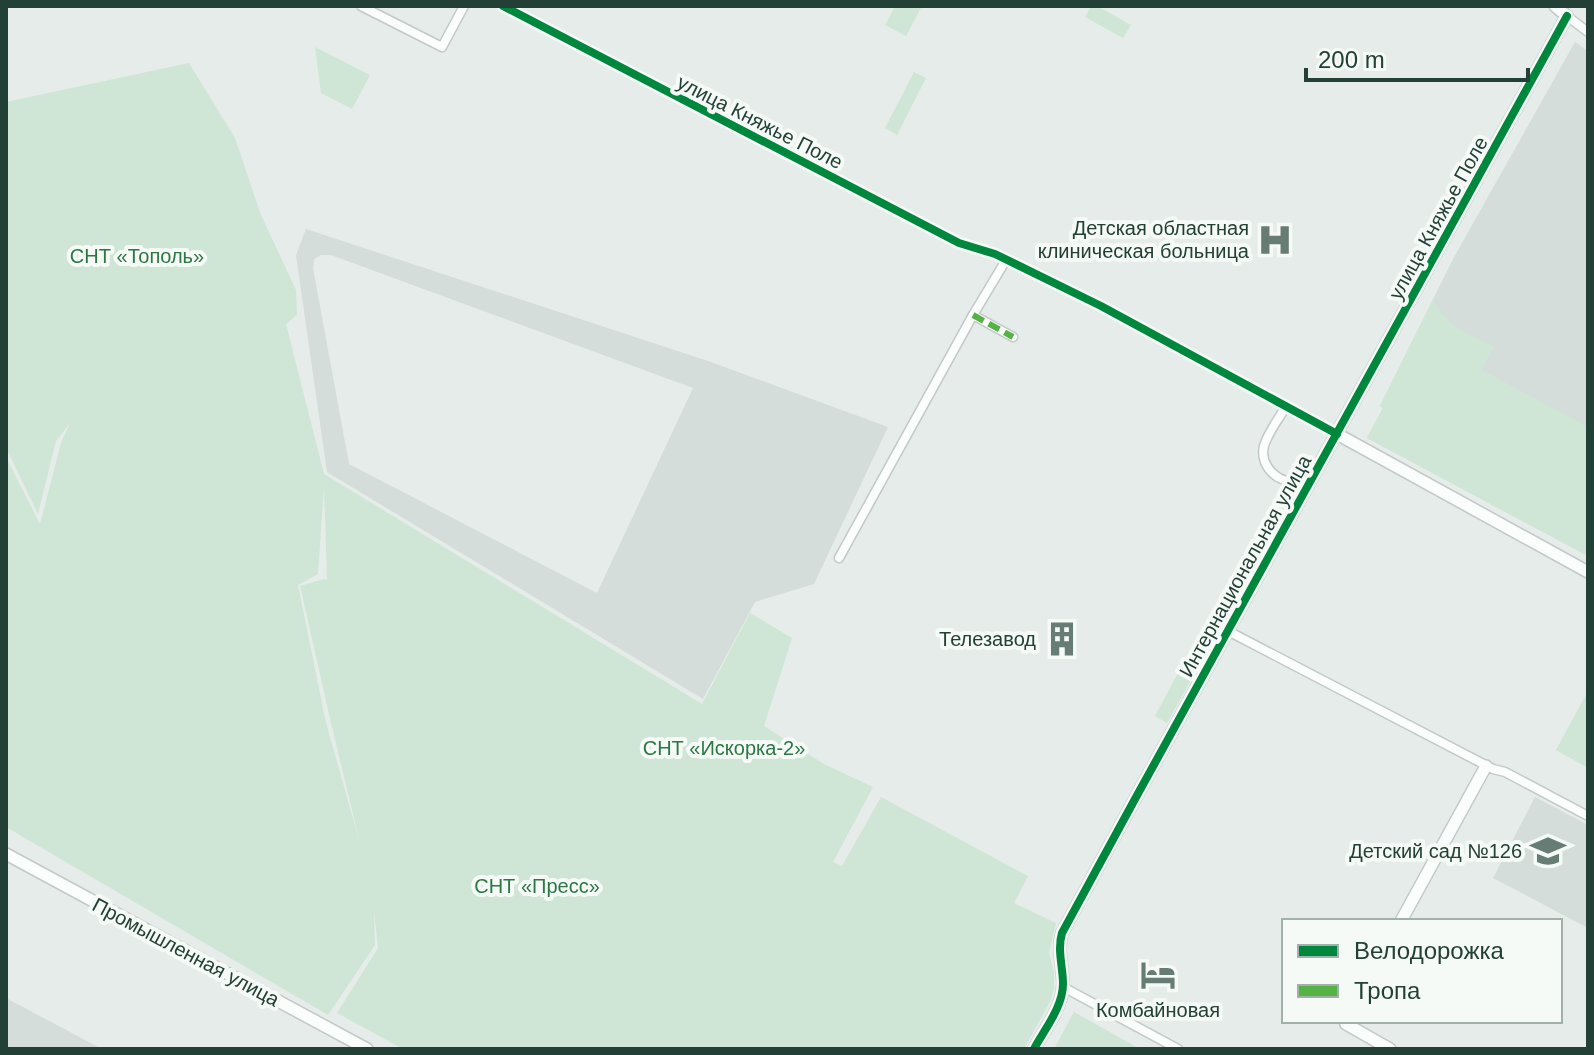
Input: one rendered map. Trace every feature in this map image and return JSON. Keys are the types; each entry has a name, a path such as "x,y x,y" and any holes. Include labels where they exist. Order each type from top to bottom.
{"street":[{"path":"361,6 442,47 464,6"},
{"name":"улица Княжье Поле","path":"503,6 959,243 1006,260"},
{"path":"1555,6 1588,32"},
{"name":"улица Княжье Поле","path":"1337,434 1567,16"},
{"path":"839,558 1006,260 1101,306 1588,572"},
{"path":"973,315 1013,337"},
{"path":"1286,406 1263,448 1271,472 1277,478 1291,481 1316,471"},
{"name":"Интернациональная улица","path":"1034,1049 1058,1004 1063,987 1059,948 1062,933 1337,434"},
{"path":"1291,481 1299,502"},
{"path":"1228,631 1588,816"},
{"path":"1402,919 1486,766"},
{"name":"Промышленная улица","path":"6,854 367,1049"},
{"path":"1063,987 1178,1049"},
{"path":"1346,1023 1390,1049"}],"shaded area":[{"path":"1575,42 1588,51 1588,556 1367,438 1453,259"},
{"path":"306,229 708,361 888,427 814,584 755,602 703,699 327,472 296,255","holes":["331,255 693,388 597,593 349,464 313,268 314,259"]},
{"name":"Детский сад №126","path":"1535,797 1588,825 1588,928 1493,878"},
{"path":"6,998 102,1049 6,1049"}],"green space":[{"path":"895,6 922,6 906,36 885,25"},
{"path":"1091,6 1097,6 1131,25 1123,38 1085,17"},
{"path":"315,47 370,75 352,109 321,93"},
{"path":"189,63 235,138 261,215 296,290 297,315 286,324 324,474 702,704 750,613 792,638 764,726 824,764 873,787 833,862 842,866 881,797 1028,876 1014,903 1056,923 1049,953 1054,972 1051,1000 1024,1049 403,1049 337,1013 378,948 374,911 375,945 328,1015 6,827 6,457 40,524 61,443 70,423 56,441 38,514 6,448 6,102","holes":["324,486 327,580 300,586 360,843 326,723 298,585 318,574"]},
{"path":"914,72 926,78 897,135 885,128"},
{"path":"1433,300 1452,323 1494,346 1482,370 1588,427 1588,556 1367,438"},
{"path":"1195,641 1213,641 1167,723 1155,716"},
{"path":"1588,691 1588,768 1556,750"},
{"path":"1074,1012 1140,1049 1054,1049"}],"marked path":[{"path":"973,315 1013,337"}],"cycle path":[{"path":"503,6 959,243 995,254 1101,306 1337,434"},
{"path":"1034,1049 1062,993 1062,933 1567,16"}],"place":[{"name":"Детская областная клиническая больница","path":"1275,240"},
{"name":"Телезавод","path":"1062,639"},
{"name":"Детский сад №126","path":"1548,851"},
{"name":"Комбайновая","path":"1158,975"}],"park label":[{"name":"СНТ «Тополь»","path":"137,256"},
{"name":"СНТ «Искорка-2»","path":"724,748"},
{"name":"СНТ «Пресс»","path":"537,886"}]}
